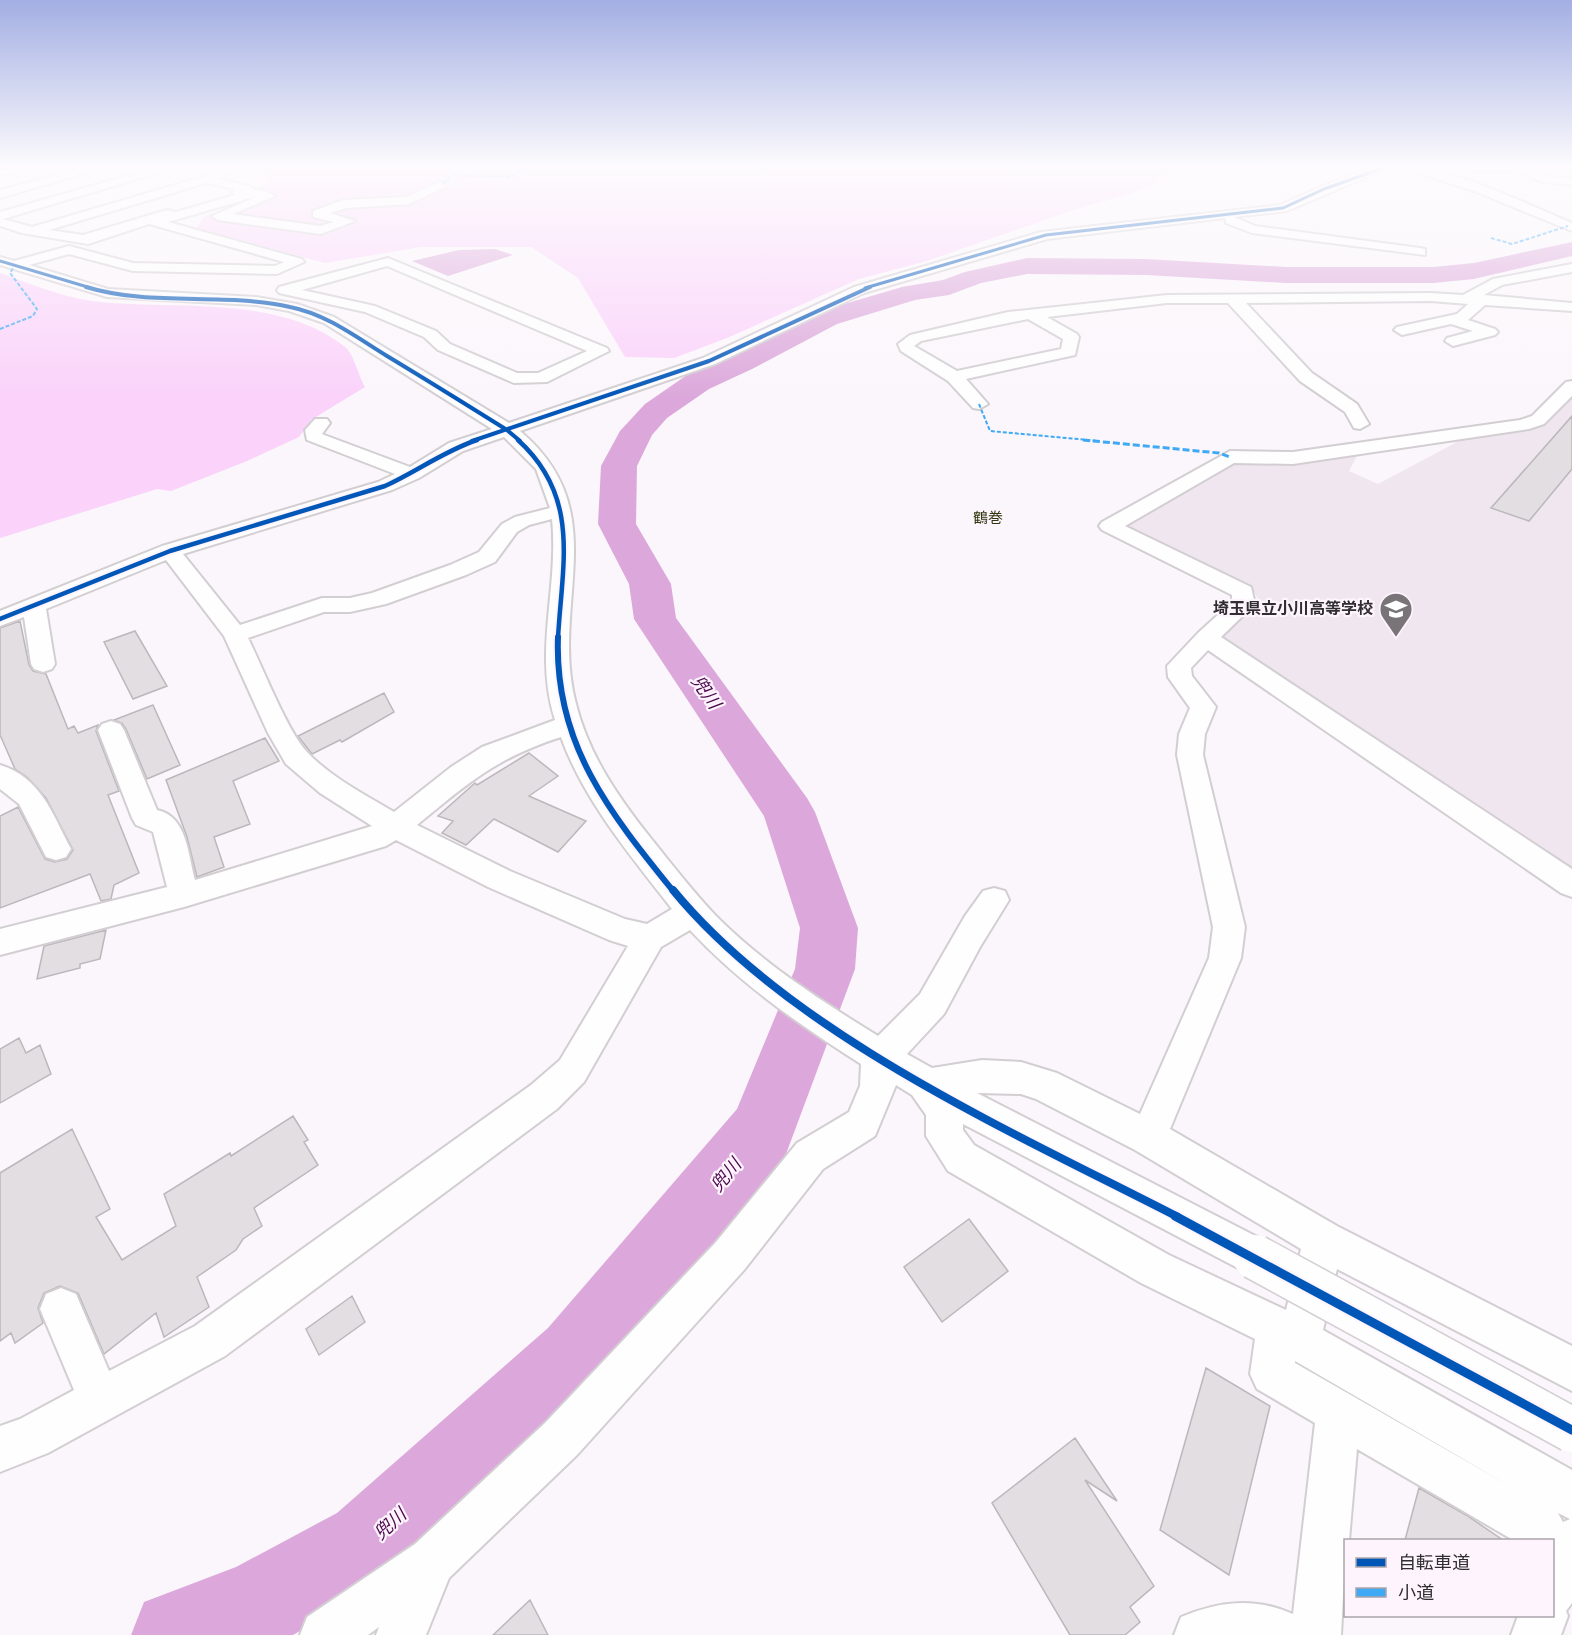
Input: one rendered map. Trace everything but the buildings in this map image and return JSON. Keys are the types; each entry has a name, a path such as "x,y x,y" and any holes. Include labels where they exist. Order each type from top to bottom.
{"street":[{"path":"106,244 152,260 180,255"},
{"path":"203,248 215,244"},
{"path":"8,263 69,250 133,267 277,270 297,262 236,244"},
{"path":"0,619 170,551 356,495 412,474 456,447 710,361 860,290 1016,244"},
{"path":"1364,244 1420,252"},
{"path":"158,298 180,286 284,290 370,309 430,334 444,347 514,378 541,378 601,351 388,262 284,290"},
{"path":"8,263 107,293 158,298 256,300 292,307 329,320 507,429 528,448 545,469 554,486 561,511 565,543 556,648 559,689 569,725 586,765 613,811 696,916 770,981 879,1057 926,1086 1255,1257 1572,1430"},
{"path":"1466,299 1498,282 1572,268"},
{"path":"1230,297 1254,316 1307,378 1354,410 1360,424"},
{"path":"979,404 954,377 929,364 907,348 906,344 916,338 1008,317 1167,299 1230,297 1466,299 1572,307"},
{"path":"1402,330 1462,317 1483,300"},
{"path":"954,377 1069,352 1071,337 1030,314"},
{"path":"1451,319 1490,332 1453,341"},
{"path":"1148,1137 1225,958 1229,927 1190,755 1192,734 1203,707 1180,678 1179,666 1244,604 1243,592 1109,526 1230,457 1293,458 1523,425 1538,420 1572,386"},
{"path":"321,423 314,430 313,436 320,440 412,474"},
{"path":"235,635 300,610 322,604 350,605 378,599 438,577 487,557 502,541 509,528 522,521 561,511"},
{"path":"170,551 235,635 281,733 296,757 330,786 396,827 499,879 620,931 650,938"},
{"path":"34,605 43,664"},
{"path":"1206,638 1572,885"},
{"path":"0,942 184,895 376,838 396,827 490,755 531,737 569,725"},
{"path":"111,730 146,818 161,821 167,828 184,895"},
{"path":"0,775 30,797 56,849"},
{"path":"325,1635 432,1561 561,1439 730,1256 810,1156 862,1124 878,1086 879,1057 908,1031 931,1005 974,925 994,900"},
{"path":"0,1449 32,1437 210,1341 544,1097 572,1071 650,938 696,916"},
{"path":"926,1086 982,1076 1021,1078 1044,1085 1148,1137 1323,1240 1572,1369"},
{"path":"926,1086 944,1110 945,1136 961,1158 1155,1269 1289,1334 1572,1496"},
{"path":"1323,1240 1272,1374 1558,1537 1554,1574"},
{"path":"61,1309 100,1401"},
{"path":"1316,1635 1338,1412"},
{"path":"400,1635 432,1561"},
{"path":"1536,1635 1544,1617"},
{"path":"1199,1635 1206,1631 1252,1627 1278,1631 1282,1635"}],"shaded area":[{"path":"256,244 975,244 927,261 859,279 727,338 674,358 625,357 578,278 531,247 421,247 325,263"},
{"path":"495,249 513,255 448,276 412,261 459,250"},
{"path":"0,273 57,293 92,301 223,307 288,318 318,330 345,347 365,387 311,420 299,437 247,461 171,491 157,489 0,538"},
{"name":"埼玉県立小川高等学校","path":"1572,395 1572,877 1222,642 1220,634 1260,603 1253,590 1127,530 1128,524 1228,464 1243,461 1302,462 1358,454 1349,471 1378,484 1459,441 1527,429"}],"waterway":[{"name":"兜川","path":"177,1635 260,1603 368,1544 576,1356 762,1131 825,969 829,928 789,812 655,619 650,584 617,524 619,466 637,431 656,411 698,382 741,363 827,318 911,293 949,287 974,277 1027,266 1146,267 1286,275 1433,275 1474,271 1572,249"}],"marked path":[{"path":"0,329 33,316 37,309 10,273 15,265"},
{"path":"979,404 990,431 1219,453 1230,457"}],"cycle path":[{"path":"0,619 170,551 385,486 412,474 456,447 709,361 859,290 1014,244"},
{"path":"0,261 107,293 143,297 256,301 292,307 329,320 507,430 532,453 545,469 557,493 563,519 564,575 557,660 562,703 572,737 587,770 615,814 652,864 706,927 773,984 828,1024 885,1061 1003,1127 1282,1272 1572,1430"}],"place":[{"name":"埼玉県立小川高等学校","path":"1396,638"}],"district":[{"name":"鶴巻","path":"988,518"}]}
